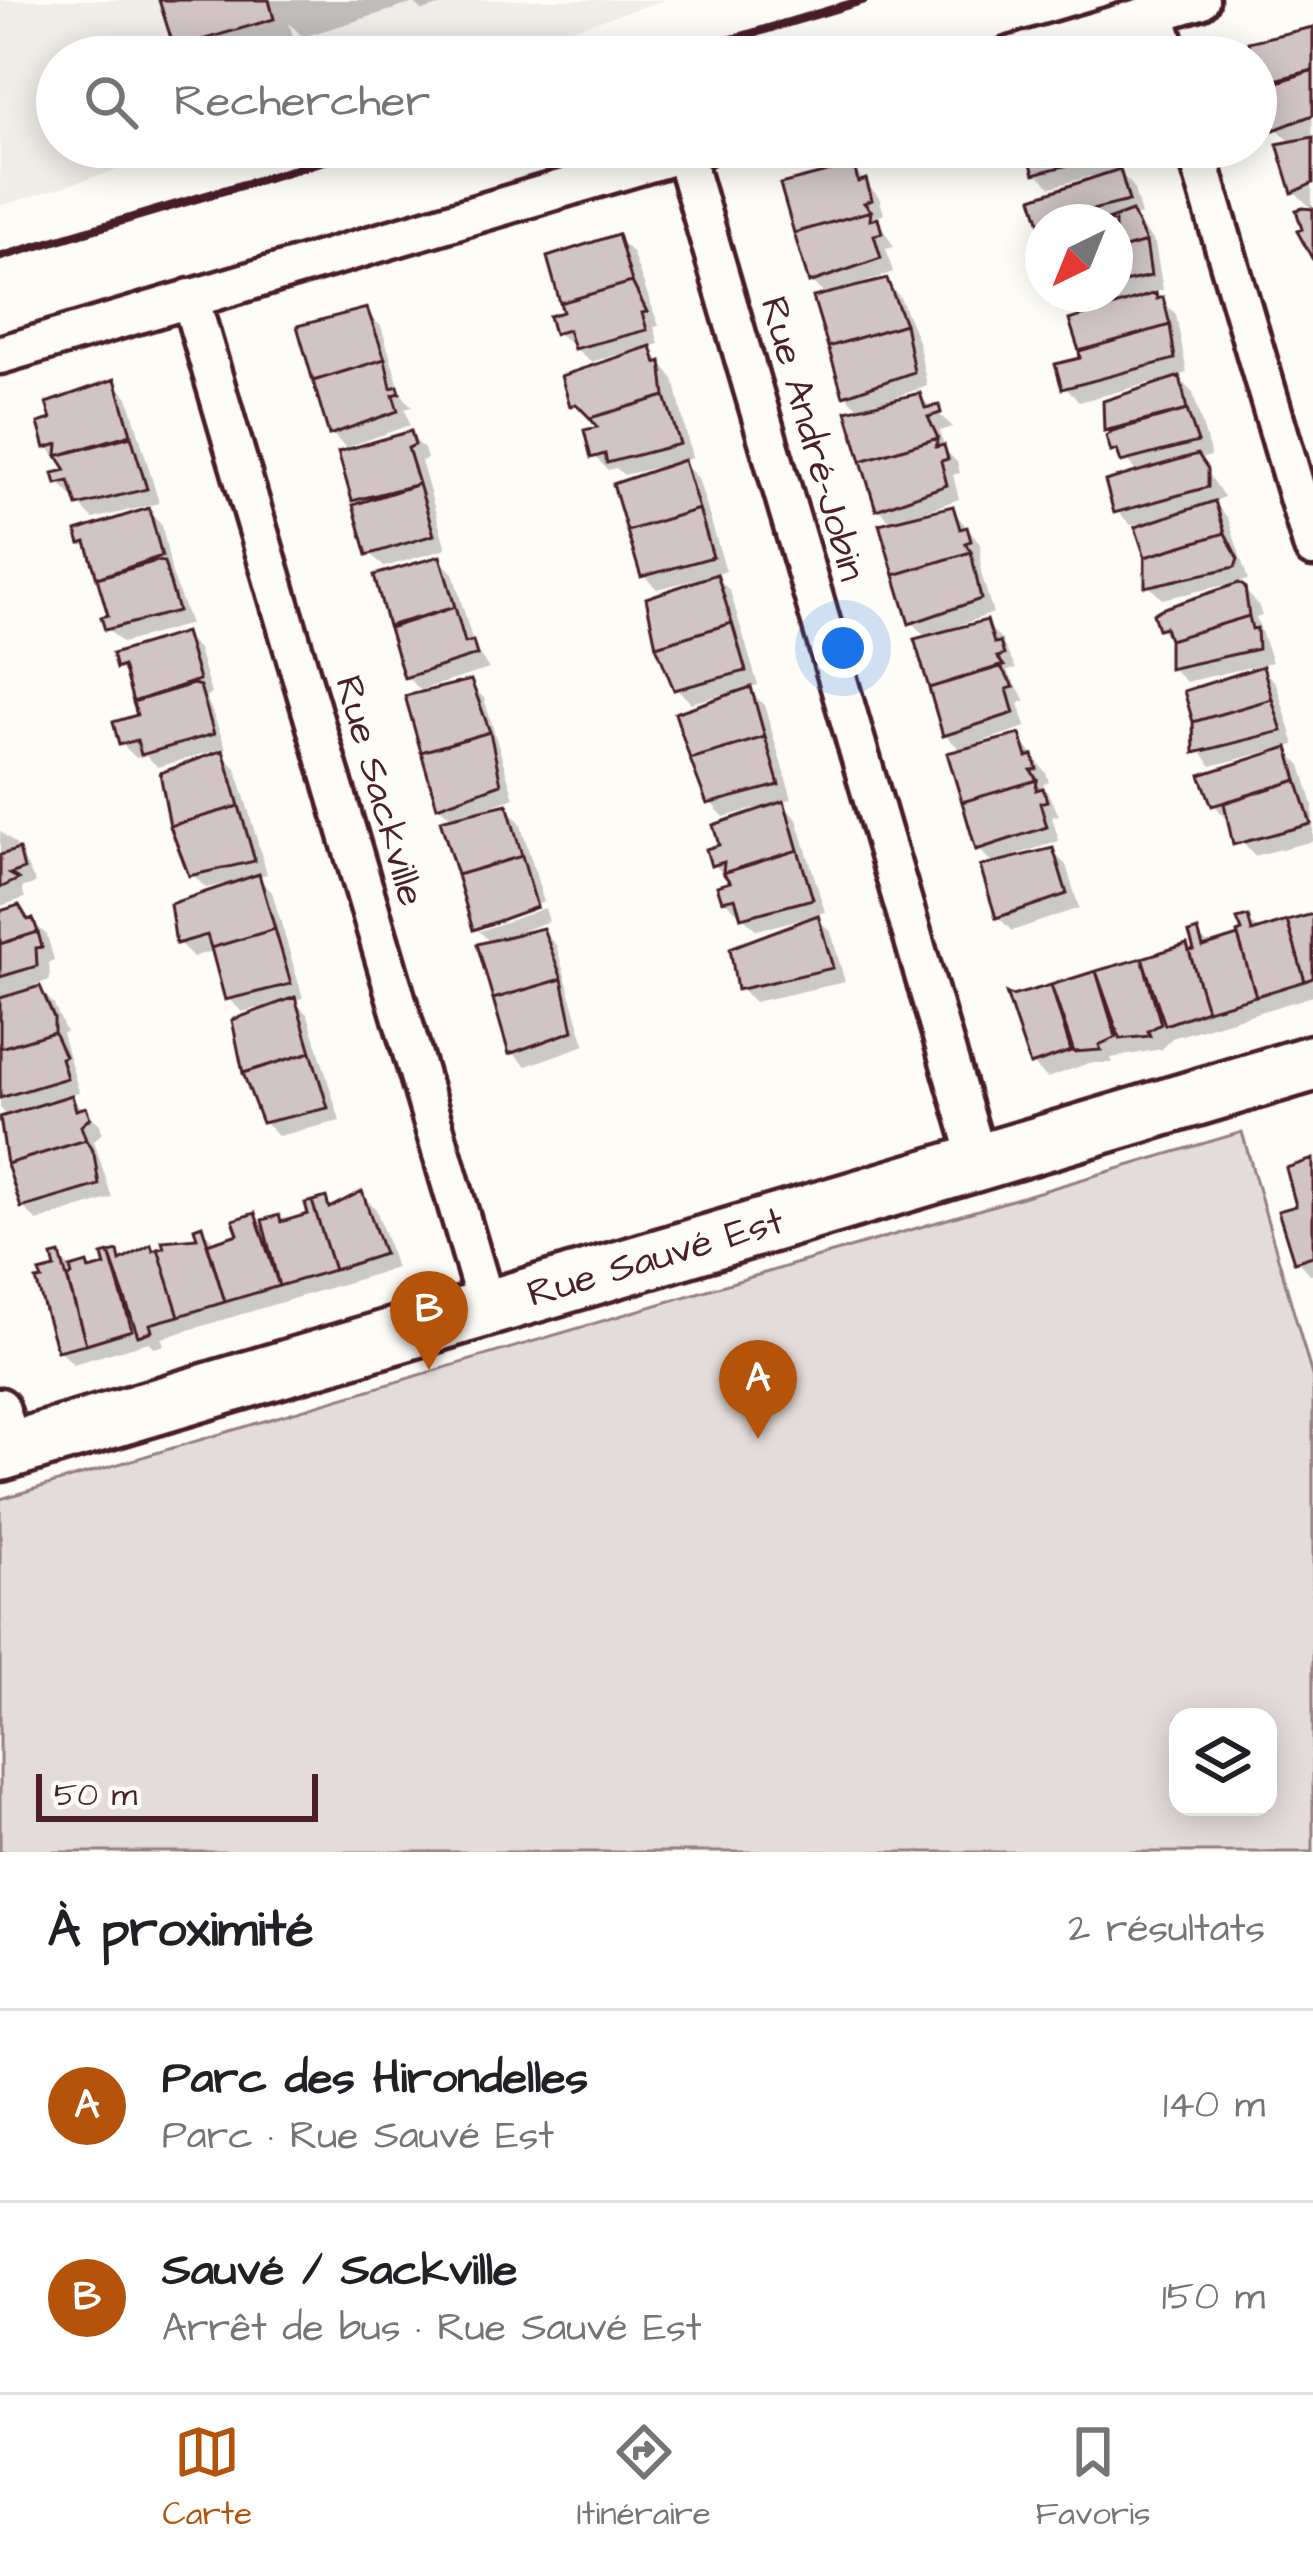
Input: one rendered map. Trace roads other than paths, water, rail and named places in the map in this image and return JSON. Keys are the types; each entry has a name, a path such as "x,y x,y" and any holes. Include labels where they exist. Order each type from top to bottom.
{"main road":[{"name":"Rue Sauvé Est","path":"4,1436 488,1307 1313,1063"}],"street":[{"path":"1078,36 1200,0"},
{"path":"1156,13 1163,36"},
{"path":"0,355 632,168"},
{"name":"Rue André-Jobin","path":"698,168 979,1163"},
{"path":"1201,168 1313,548"},
{"name":"Rue Sackville","path":"190,298 488,1307"}],"railway":[{"path":"743,36 864,0"},
{"path":"0,257 299,168"}],"place":[{"name":"Sauvé / Sackville","path":"429,1370"},
{"name":"Parc des Hirondelles","path":"758,1439"}]}
